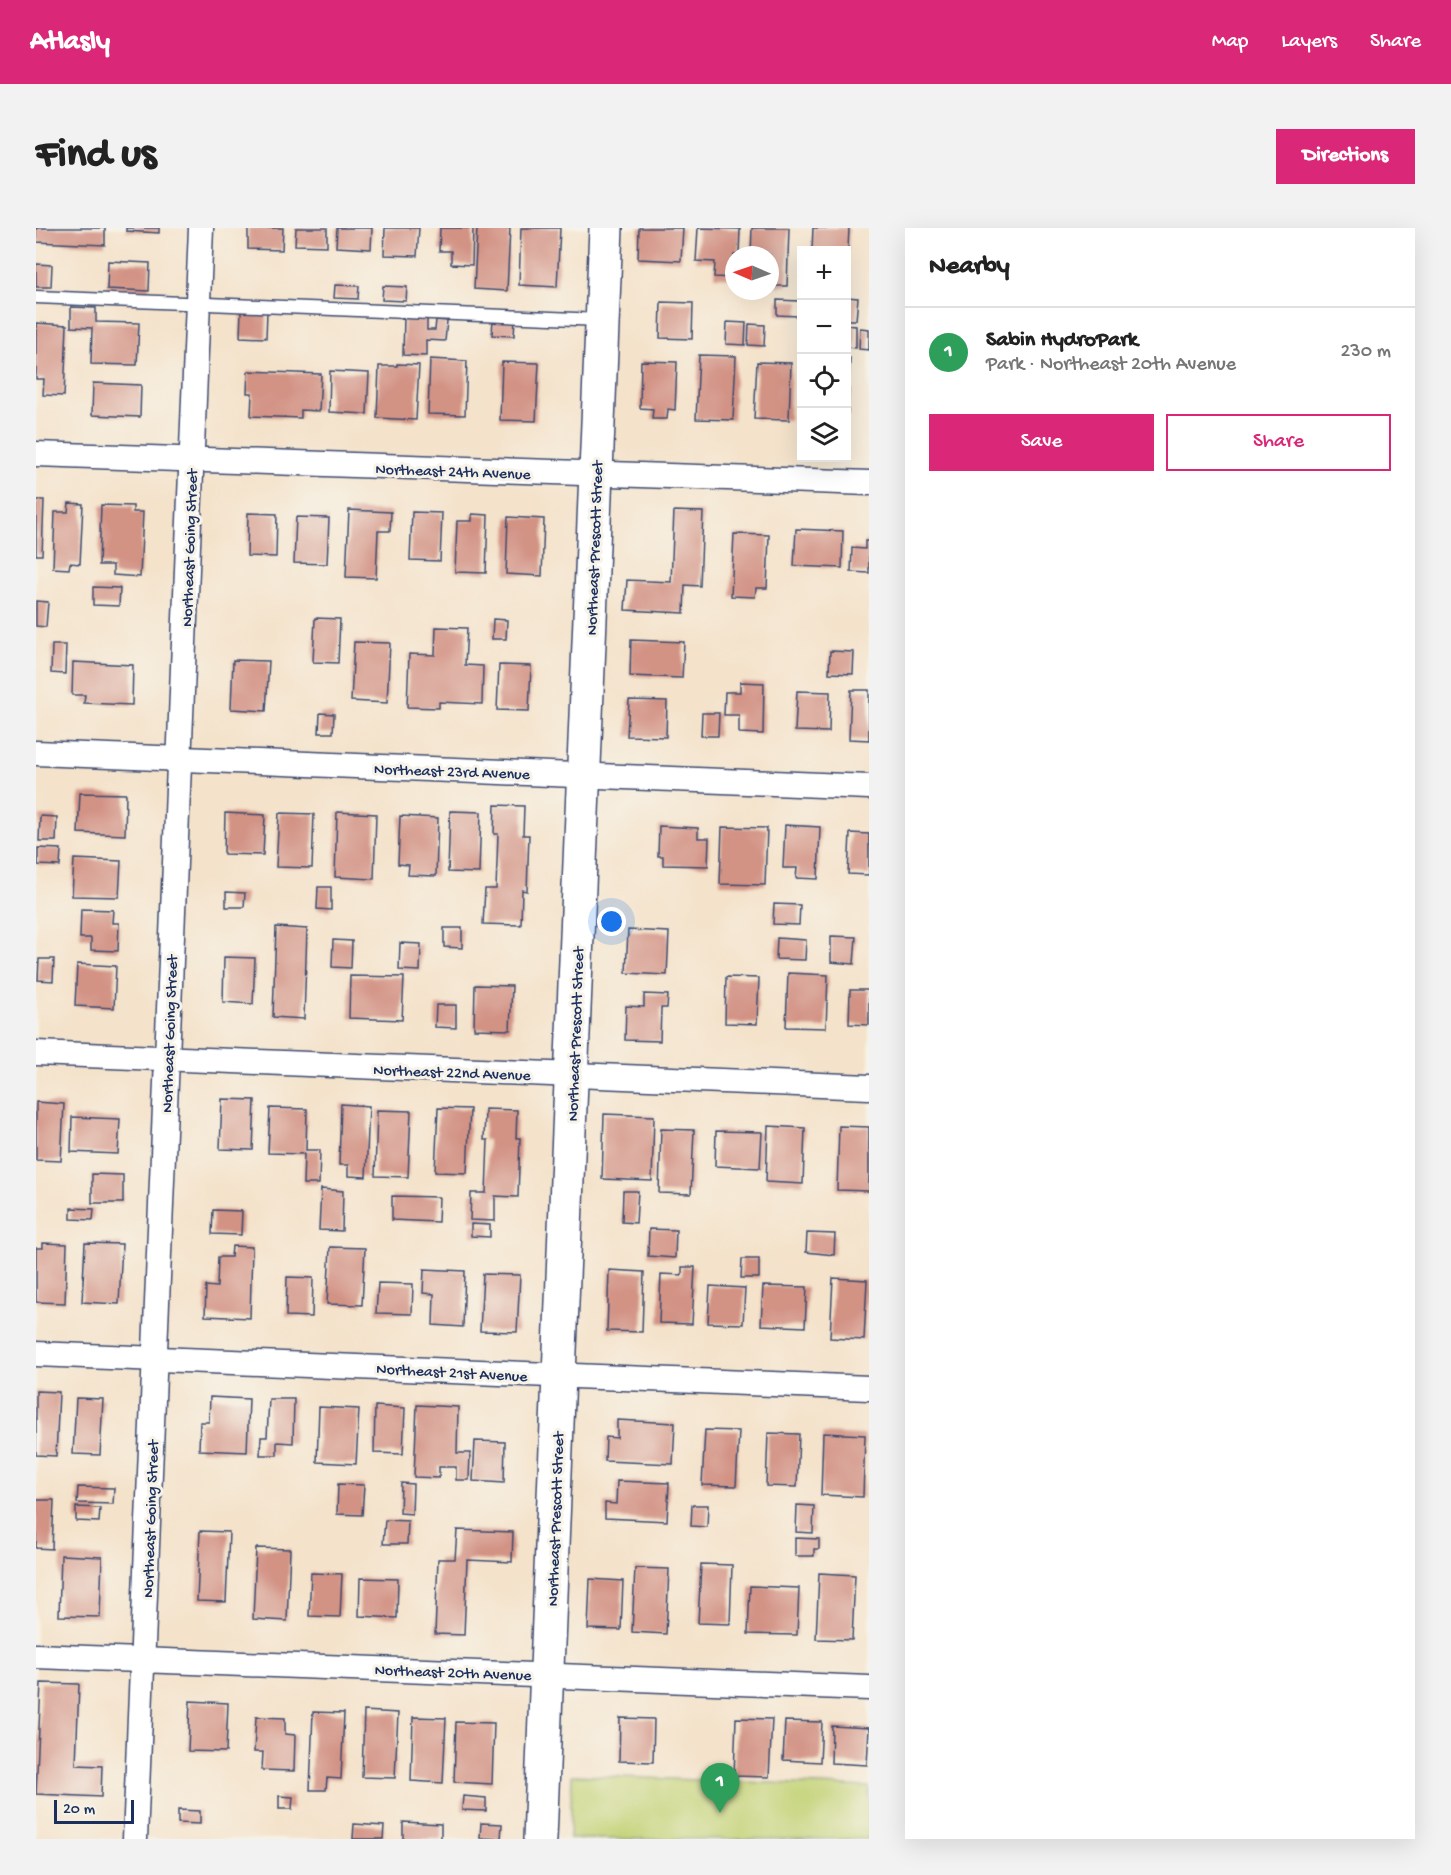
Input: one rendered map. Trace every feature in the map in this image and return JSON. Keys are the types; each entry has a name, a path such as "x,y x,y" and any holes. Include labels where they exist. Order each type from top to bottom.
{"street":[{"name":"Northeast Going Street","path":"135,1839 201,228"},
{"name":"Northeast Prescott Street","path":"540,1839 606,228"},
{"name":"Northeast 24th Avenue","path":"36,454 869,483"},
{"name":"Northeast 23rd Avenue","path":"36,753 869,787"},
{"name":"Northeast 22nd Avenue","path":"36,1053 869,1087"},
{"name":"Northeast 21st Avenue","path":"36,1354 869,1388"},
{"name":"Northeast 20th Avenue","path":"36,1656 869,1688"}],"lane":[{"path":"36,297 602,320"}],"green space":[{"path":"572,1775 869,1787 869,1839 570,1839"}],"building":[{"path":"36,228 105,228 105,245 36,242"},
{"path":"126,228 159,228 159,233 126,231"},
{"path":"248,228 283,228 282,250 248,249"},
{"path":"296,228 327,228 327,246 295,245"},
{"path":"337,228 372,228 371,249 336,247"},
{"path":"385,228 419,228 417,256 384,255"},
{"path":"440,228 473,228 472,265 451,264 451,251 439,251"},
{"path":"477,228 510,228 507,291 474,289"},
{"path":"521,228 560,228 557,287 519,285"},
{"path":"639,228 683,228 681,261 638,259"},
{"path":"698,228 740,229 739,246 725,246 725,278 714,277 715,262 696,261"},
{"path":"752,228 789,228 787,286 779,286 779,246 751,246"},
{"path":"813,228 849,228 848,246 812,246"},
{"path":"108,261 150,263 149,291 107,289"},
{"path":"36,264 52,265 51,287 36,287"},
{"path":"335,285 359,286 358,299 334,298"},
{"path":"383,286 407,287 406,301 382,300"},
{"path":"851,297 858,298 856,320 851,320"},
{"path":"777,300 797,301 797,316 777,315"},
{"path":"661,302 693,303 692,339 660,338"},
{"path":"71,307 96,308 96,322 139,323 137,365 91,364 92,328 71,327"},
{"path":"241,311 267,312 266,338 240,337"},
{"path":"404,317 427,318 427,330 435,330 436,320 447,321 445,341 426,340 426,356 403,355"},
{"path":"493,318 515,319 514,336 492,335"},
{"path":"727,322 746,323 745,345 726,344"},
{"path":"36,323 67,325 64,396 43,395 44,379 36,379"},
{"path":"749,324 765,325 764,346 748,345"},
{"path":"851,326 856,326 856,348 851,348"},
{"path":"860,328 869,329 869,350 859,349"},
{"path":"699,355 736,356 733,420 696,419"},
{"path":"430,359 467,361 465,415 428,414"},
{"path":"641,361 677,362 675,410 668,409 667,419 652,419 653,409 640,408"},
{"path":"502,362 539,363 536,421 500,420"},
{"path":"757,362 791,363 789,420 754,419"},
{"path":"397,364 419,365 416,420 377,418 379,366 397,366"},
{"path":"248,371 321,374 319,411 301,410 301,418 251,416 252,393 247,393"},
{"path":"330,371 369,373 367,414 329,412"},
{"path":"93,383 141,385 140,417 92,415"},
{"path":"36,500 44,500 42,555 36,555"},
{"path":"69,503 83,504 80,564 70,563 69,569 53,568 55,512 68,512"},
{"path":"101,505 133,506 133,512 143,512 140,577 113,575 113,565 99,565"},
{"path":"349,510 391,512 390,531 378,531 376,578 346,577"},
{"path":"674,511 703,512 700,586 685,585 684,613 625,610 627,580 671,582"},
{"path":"412,512 442,513 440,561 410,560"},
{"path":"248,513 277,514 276,557 247,556"},
{"path":"472,514 488,515 486,573 455,572 457,521 472,521"},
{"path":"296,517 329,518 327,564 294,563"},
{"path":"508,517 544,519 542,576 506,574"},
{"path":"796,529 843,531 842,568 794,566"},
{"path":"734,534 769,535 767,588 756,588 755,597 731,596"},
{"path":"865,541 869,541 869,573 851,572 852,548 865,549"},
{"path":"93,587 120,588 119,606 93,605"},
{"path":"36,601 48,602 46,627 36,626"},
{"path":"315,618 340,619 338,663 313,662"},
{"path":"493,619 507,620 506,639 492,639"},
{"path":"436,627 467,628 465,665 483,666 482,704 439,702 439,708 407,707 409,654 435,655"},
{"path":"631,640 684,642 682,678 630,676"},
{"path":"354,642 390,643 387,703 351,701"},
{"path":"52,645 66,645 65,674 51,673"},
{"path":"830,651 854,652 853,674 829,673"},
{"path":"233,660 269,661 266,711 231,709"},
{"path":"73,662 133,665 132,705 84,703 85,695 72,695"},
{"path":"499,665 531,666 529,711 497,710"},
{"path":"740,682 764,683 763,734 739,733 739,715 724,715 725,692 740,692"},
{"path":"851,690 869,690 869,740 849,739"},
{"path":"797,691 830,692 829,732 795,731"},
{"path":"629,700 667,701 666,737 627,736"},
{"path":"320,713 334,714 333,733 319,733"},
{"path":"702,713 719,713 718,736 701,736"},
{"path":"80,793 126,794 125,835 78,833"},
{"path":"495,805 524,806 523,835 529,835 527,891 522,890 521,925 483,924 485,889 496,889 498,834 494,834"},
{"path":"450,811 481,812 479,873 448,872"},
{"path":"337,812 376,814 374,879 335,877"},
{"path":"225,813 265,815 263,855 224,854"},
{"path":"279,813 314,814 312,868 276,867"},
{"path":"40,816 57,817 56,841 39,841"},
{"path":"400,816 438,818 436,876 408,875 409,865 398,864"},
{"path":"785,825 820,827 818,879 796,878 797,868 783,868"},
{"path":"659,826 698,828 698,838 709,838 708,866 663,865 663,856 658,856"},
{"path":"722,827 767,828 765,885 720,884"},
{"path":"850,833 869,834 869,875 848,874"},
{"path":"38,848 61,849 60,866 38,865"},
{"path":"74,859 121,861 119,897 72,896"},
{"path":"318,887 331,887 331,910 317,909"},
{"path":"226,892 245,893 244,907 226,907"},
{"path":"774,904 800,905 799,925 773,924"},
{"path":"81,909 113,910 112,923 119,923 118,951 91,950 91,938 80,938"},
{"path":"276,927 307,929 304,1019 273,1017"},
{"path":"444,928 462,928 462,948 444,947"},
{"path":"628,930 669,932 667,975 626,973"},
{"path":"831,936 856,937 854,964 831,962"},
{"path":"777,938 806,940 805,960 776,959"},
{"path":"333,940 352,941 351,968 332,967"},
{"path":"400,943 421,944 420,971 399,970"},
{"path":"224,957 255,958 253,1004 223,1002"},
{"path":"39,959 54,959 53,981 38,980"},
{"path":"77,964 116,966 114,1008 75,1006"},
{"path":"788,973 828,975 826,1028 786,1027"},
{"path":"350,976 404,977 402,1020 349,1018"},
{"path":"726,977 759,978 757,1024 725,1023"},
{"path":"475,985 512,986 510,1030 474,1029"},
{"path":"850,990 869,990 869,1025 849,1024"},
{"path":"644,994 668,995 667,1008 661,1008 660,1041 625,1040 626,1006 644,1007"},
{"path":"436,1005 456,1005 456,1028 435,1027"},
{"path":"222,1099 255,1100 253,1150 220,1149"},
{"path":"36,1102 64,1104 61,1161 36,1160"},
{"path":"341,1104 369,1106 366,1177 348,1176 348,1165 339,1165"},
{"path":"270,1108 307,1109 306,1150 320,1150 319,1184 303,1184 304,1154 268,1153"},
{"path":"438,1108 470,1109 467,1173 435,1172"},
{"path":"485,1109 517,1110 516,1138 520,1138 518,1197 495,1196 495,1221 470,1220 471,1193 486,1193 488,1140 484,1140"},
{"path":"377,1110 411,1111 408,1177 375,1176"},
{"path":"604,1114 654,1116 652,1181 602,1179"},
{"path":"72,1117 120,1119 118,1154 71,1152"},
{"path":"768,1126 805,1128 803,1184 766,1182"},
{"path":"839,1126 869,1127 869,1191 837,1190"},
{"path":"661,1129 694,1130 691,1194 659,1193"},
{"path":"716,1131 762,1132 760,1168 715,1166"},
{"path":"92,1174 123,1175 123,1203 92,1203"},
{"path":"321,1189 343,1191 342,1231 319,1230"},
{"path":"623,1191 638,1191 636,1223 622,1222"},
{"path":"392,1196 439,1197 438,1222 392,1220"},
{"path":"71,1208 94,1209 93,1220 71,1219"},
{"path":"213,1210 242,1211 241,1235 212,1234"},
{"path":"471,1224 490,1225 490,1237 471,1236"},
{"path":"649,1229 676,1230 675,1258 648,1256"},
{"path":"807,1233 835,1234 834,1255 806,1252"},
{"path":"43,1243 67,1244 65,1303 36,1302 36,1248 43,1248"},
{"path":"85,1243 122,1244 119,1304 82,1302"},
{"path":"232,1246 252,1247 250,1318 205,1316 206,1286 217,1287 218,1257 231,1257"},
{"path":"330,1247 365,1248 362,1305 327,1304"},
{"path":"742,1259 759,1259 759,1278 741,1278"},
{"path":"682,1267 695,1267 692,1324 659,1323 661,1274 682,1275"},
{"path":"424,1269 465,1271 463,1327 433,1325 434,1294 423,1293"},
{"path":"609,1270 644,1272 642,1332 607,1331"},
{"path":"483,1274 520,1275 517,1332 480,1331"},
{"path":"287,1277 313,1278 312,1317 286,1316"},
{"path":"833,1278 867,1280 864,1340 830,1338"},
{"path":"378,1283 413,1284 412,1314 376,1313"},
{"path":"710,1286 745,1288 743,1324 708,1323"},
{"path":"763,1286 807,1287 805,1327 761,1325"},
{"path":"36,1391 59,1392 56,1456 36,1455"},
{"path":"210,1397 249,1399 247,1452 199,1450 200,1422 209,1422"},
{"path":"76,1398 103,1399 100,1455 73,1454"},
{"path":"269,1399 294,1399 293,1443 277,1442 277,1455 260,1455 261,1437 267,1437"},
{"path":"417,1405 458,1407 457,1453 470,1453 469,1480 456,1480 456,1467 439,1467 439,1478 414,1477"},
{"path":"375,1406 405,1408 403,1454 374,1453"},
{"path":"319,1407 359,1409 356,1464 317,1462"},
{"path":"617,1420 675,1423 673,1464 605,1461 606,1437 617,1438"},
{"path":"705,1430 739,1431 736,1486 702,1485"},
{"path":"768,1433 799,1434 797,1487 766,1486"},
{"path":"823,1433 865,1435 863,1497 821,1495"},
{"path":"475,1441 505,1442 504,1483 473,1481"},
{"path":"617,1481 669,1483 667,1521 605,1518 605,1503 616,1504"},
{"path":"401,1483 413,1484 412,1514 400,1513"},
{"path":"338,1484 364,1485 362,1515 337,1514"},
{"path":"78,1487 114,1488 113,1504 77,1503"},
{"path":"36,1500 54,1500 52,1549 36,1548"},
{"path":"692,1505 708,1505 707,1527 691,1526"},
{"path":"797,1505 814,1506 813,1533 796,1532"},
{"path":"76,1507 100,1508 99,1522 76,1521"},
{"path":"385,1520 408,1521 407,1544 383,1544"},
{"path":"457,1530 513,1532 512,1562 467,1560 464,1635 435,1634 438,1559 455,1559"},
{"path":"200,1531 229,1532 226,1602 197,1601"},
{"path":"795,1538 819,1539 819,1549 814,1549 814,1556 795,1556"},
{"path":"256,1548 290,1549 287,1621 253,1619"},
{"path":"61,1555 102,1557 100,1617 59,1616"},
{"path":"701,1564 732,1565 730,1624 698,1623"},
{"path":"635,1568 669,1569 666,1634 632,1632"},
{"path":"311,1573 342,1574 340,1617 309,1616"},
{"path":"819,1573 855,1575 852,1640 816,1639"},
{"path":"360,1578 398,1579 397,1618 359,1616"},
{"path":"590,1579 623,1581 621,1630 588,1629"},
{"path":"750,1586 799,1588 797,1635 748,1634"},
{"path":"41,1683 79,1684 76,1765 102,1766 101,1797 36,1794"},
{"path":"190,1701 228,1703 226,1752 188,1751"},
{"path":"364,1711 398,1713 395,1778 362,1777"},
{"path":"313,1712 344,1713 341,1779 327,1778 326,1790 310,1790"},
{"path":"256,1717 285,1718 285,1734 295,1735 294,1771 262,1770 263,1752 254,1752"},
{"path":"413,1717 446,1718 443,1783 411,1781"},
{"path":"620,1718 654,1719 653,1762 619,1761"},
{"path":"736,1718 772,1719 769,1777 734,1776"},
{"path":"785,1721 822,1722 820,1762 783,1760"},
{"path":"456,1722 494,1723 492,1784 454,1782"},
{"path":"832,1726 869,1728 867,1765 831,1763"},
{"path":"279,1796 293,1797 292,1809 279,1809"},
{"path":"463,1796 486,1798 486,1811 462,1810"},
{"path":"178,1810 200,1811 200,1824 178,1823"},
{"path":"403,1822 441,1824 441,1839 403,1839"},
{"path":"481,1823 502,1824 501,1839 480,1838"},
{"path":"354,1824 384,1826 383,1839 353,1839"}],"place":[{"name":"Sabin HydroPark","path":"720,1813"}]}
